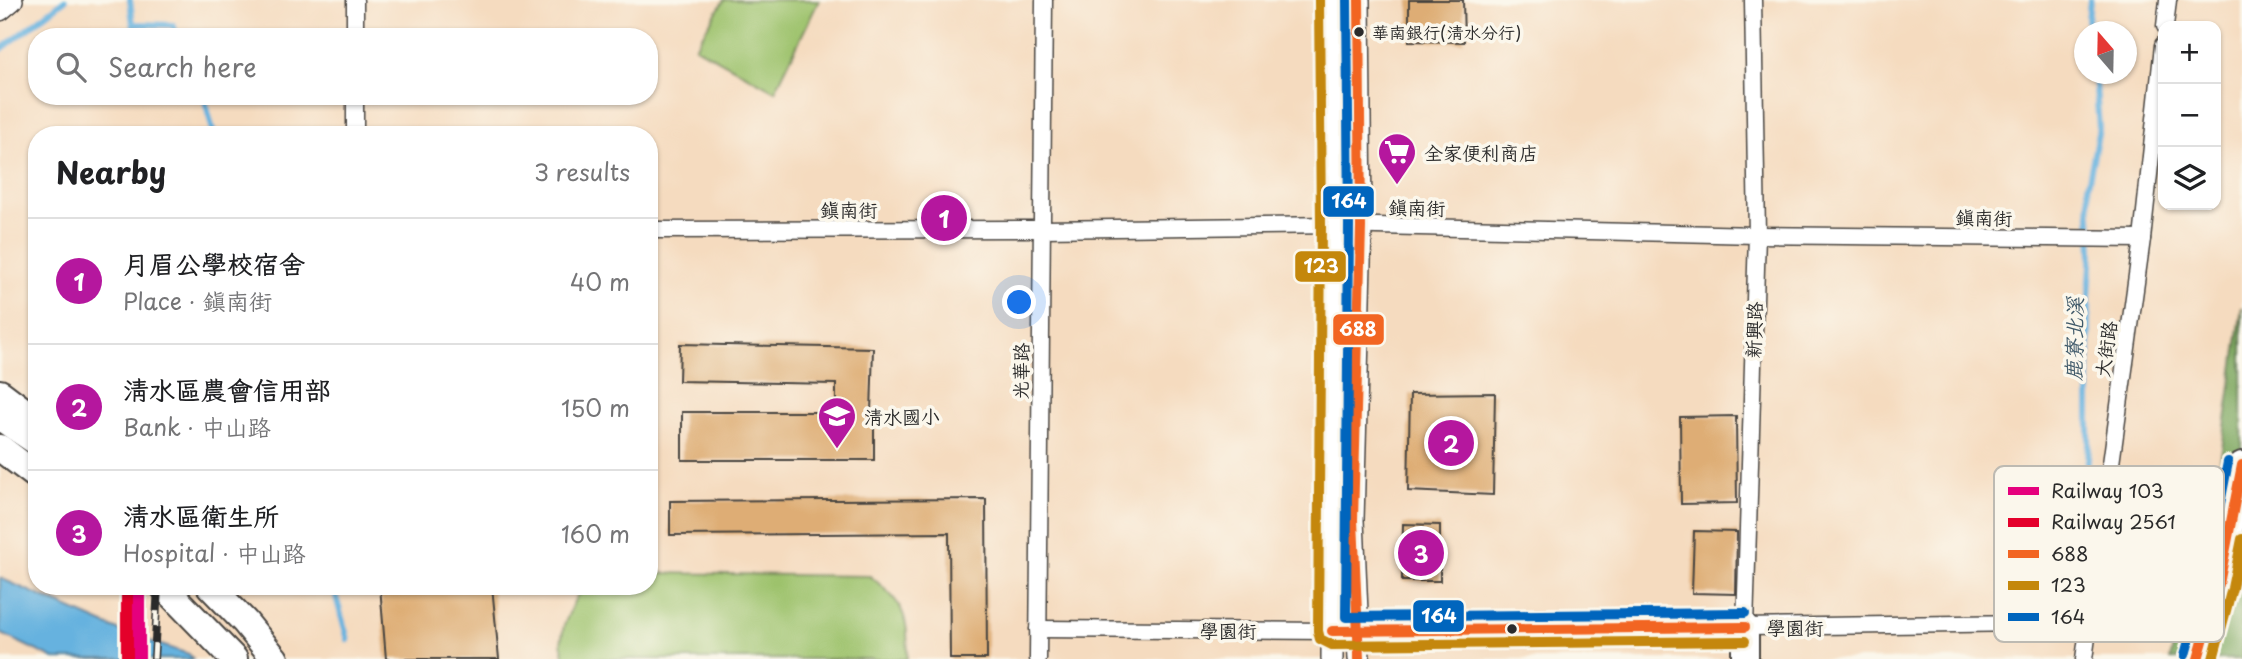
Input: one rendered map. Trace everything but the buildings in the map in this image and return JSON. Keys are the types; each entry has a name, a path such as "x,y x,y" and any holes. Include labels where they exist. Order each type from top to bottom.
{"main road":[{"path":"0,393 28,414"},
{"path":"0,418 28,436"},
{"path":"0,448 28,470"},
{"path":"0,462 28,473"},
{"path":"2224,558 2242,465"},
{"path":"172,595 234,659"},
{"path":"218,595 245,622 275,659"},
{"name":"學園街","path":"1332,631 1745,627"},
{"name":"新興路","path":"1745,627 1745,659"},
{"path":"2198,659 2203,642"}],"street":[{"path":"0,10 12,0"},
{"path":"355,0 355,28"},
{"name":"光華路","path":"1038,659 1044,0"},
{"path":"1332,659 1335,225 1333,0"},
{"path":"1359,0 1361,227 1353,520 1360,630 1359,659"},
{"name":"新興路","path":"1745,627 1757,235 1753,0"},
{"path":"2166,21 2168,0"},
{"name":"大街路","path":"2111,466 2142,239 2159,84"},
{"path":"355,105 355,126"},
{"name":"鎮南街","path":"658,230 1335,225 1757,235 2142,239"},
{"name":"學園街","path":"1745,627 1994,623"},
{"name":"學園街","path":"1038,629 1332,631"}],"green space":[{"path":"724,0 819,0 775,91 695,47"},
{"path":"2242,307 2242,659 2170,659 2174,642 2224,642 2224,466 2220,466"},
{"path":"658,573 870,576 890,594 902,611 907,631 907,659 565,659 561,643 564,625 576,597 658,595"}],"water":[{"path":"0,578 28,590 28,595 39,595 127,634 189,654 193,659 54,659 0,633"}],"waterway":[{"path":"29,28 65,0"},
{"path":"130,0 133,24 173,25 174,28"},
{"name":"鹿寮北溪","path":"2088,21 2090,0"},
{"path":"0,50 28,28"},
{"name":"鹿寮北溪","path":"2087,466 2092,250 2088,185 2099,128 2096,84"},
{"path":"206,105 212,126"},
{"path":"336,595 348,640"}],"railway":[{"path":"154,659 158,595"}],"rail line":[{"name":"2561","path":"127,595 127,659"},
{"name":"103","path":"139,595 139,659"}],"transit line":[{"name":"123","path":"1319,0 1320,639 1332,645 1745,641"},
{"name":"164","path":"1347,0 1349,225 1346,617 1745,613"},
{"name":"688","path":"1359,0 1361,227 1353,520 1359,659"},
{"name":"164","path":"2224,483 2228,462"},
{"name":"688","path":"2224,558 2242,465"},
{"name":"123","path":"2224,618 2242,539"},
{"name":"688","path":"1332,631 1745,627"},
{"name":"164","path":"2185,655 2189,642"},
{"name":"688","path":"2198,659 2203,642"},
{"name":"123","path":"2213,659 2218,642"}],"place":[{"name":"華南銀行(清水分行)","path":"1359,32"},
{"name":"全家便利商店","path":"1397,186"},
{"name":"月眉公學校宿舍","path":"944,218"},
{"name":"清水區農會信用部","path":"1451,443"},
{"name":"清水國小","path":"837,450"},
{"name":"清水區衛生所","path":"1421,553"}]}
